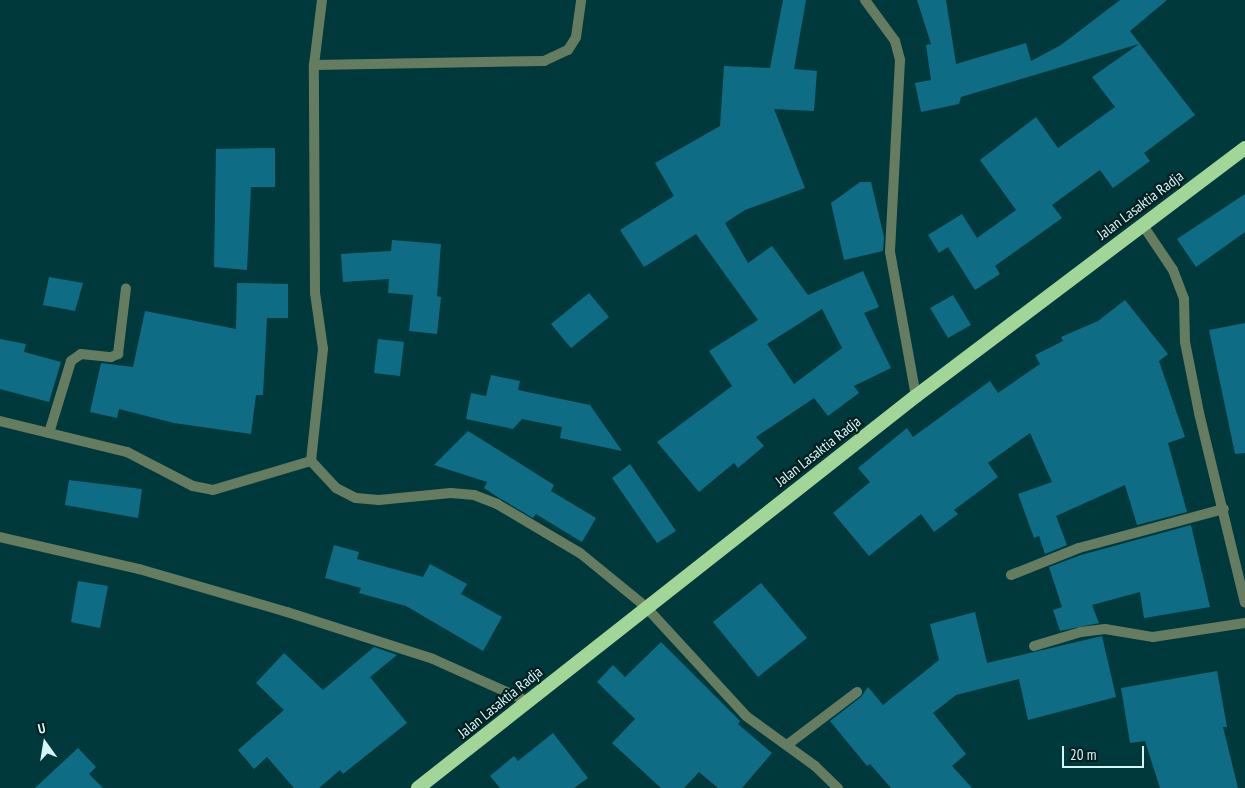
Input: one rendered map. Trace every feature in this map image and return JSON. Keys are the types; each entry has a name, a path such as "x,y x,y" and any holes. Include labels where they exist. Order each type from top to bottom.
{"highway":[{"name":"Jalan Lasaktia Radja","path":"418,788 645,606 916,396 1245,148"}],"street":[{"path":"322,0 314,64 315,293 323,349 311,460 336,488 356,498 379,500 450,493 474,495 497,504 580,553 645,606 746,716 787,745 831,786"},
{"path":"314,64 544,61 568,50 576,37 581,0"},
{"path":"865,0 895,41 900,60 890,252 916,396"},
{"path":"1142,224 1173,270 1181,290 1185,342 1195,395 1224,509 1245,603"},
{"path":"49,433 71,361 81,354 111,357 118,354 126,288"},
{"path":"0,421 127,452 193,486 213,490 311,460"},
{"path":"1010,575 1079,548 1224,509"},
{"path":"0,537 139,569 287,612 433,659 527,702"},
{"path":"1034,646 1089,631 1119,630 1153,637 1245,623"},
{"path":"787,745 858,692"}],"building":[{"path":"783,0 806,0 794,69 817,71 814,111 774,109 805,188 745,210 725,223 748,263 772,246 808,295 863,271 879,307 864,313 891,368 854,386 859,393 828,416 814,398 756,437 764,446 738,468 734,463 699,492 657,442 732,386 709,351 758,320 696,234 644,267 620,230 674,196 655,163 720,126 724,66 770,68","holes":["822,309 842,348 794,384 767,344"]},
{"path":"917,0 946,0 956,64 1026,43 1031,61 1061,45 1120,0 1167,0 1130,31 1195,115 1144,153 1150,161 1113,188 1100,170 1052,205 1062,218 995,266 1000,274 975,290 948,247 939,253 928,235 962,214 977,238 1016,210 980,160 1036,117 1058,148 1115,107 1092,77 1139,44 961,97 959,104 921,112 915,83 931,80 926,45 931,44"},
{"path":"275,148 275,187 251,187 247,270 214,267 216,149"},
{"path":"860,182 871,182 884,237 883,251 844,260 831,203"},
{"path":"1245,194 1245,232 1196,267 1177,239"},
{"path":"392,240 441,244 437,296 441,297 437,334 409,331 413,295 388,293 389,279 343,282 341,254 391,251"},
{"path":"49,277 83,283 75,311 43,305"},
{"path":"237,283 288,284 288,318 267,318 263,395 256,395 251,434 174,423 119,409 117,418 90,412 101,363 133,367 145,311 236,329"},
{"path":"589,293 609,317 571,348 551,324"},
{"path":"953,295 971,325 948,338 930,308"},
{"path":"1125,300 1168,354 1159,361 1185,437 1168,443 1187,512 1137,525 1125,485 1056,516 1067,545 1045,554 1039,536 1034,538 1018,494 1052,482 1030,433 988,463 998,477 954,510 958,514 934,532 921,514 869,556 833,513 870,482 858,468 907,428 913,437 990,381 998,393 1040,364 1035,355 1063,341 1061,337 1098,321"},
{"path":"1245,323 1245,453 1235,454 1209,330"},
{"path":"0,339 26,344 24,352 61,362 49,402 0,389"},
{"path":"378,339 404,342 400,376 374,373"},
{"path":"491,375 520,381 518,390 590,405 622,451 560,438 562,427 522,419 513,429 466,419 471,393 486,396"},
{"path":"468,431 554,485 551,491 596,518 582,542 536,514 533,518 496,496 484,488 487,482 434,465"},
{"path":"630,464 676,531 657,543 612,478"},
{"path":"69,480 142,489 138,518 65,505"},
{"path":"1191,525 1210,607 1144,618 1140,592 1092,605 1099,623 1060,631 1053,610 1062,607 1049,567 1081,555"},
{"path":"334,545 359,552 357,559 423,577 430,564 467,584 461,594 502,617 483,651 406,606 359,593 361,588 325,578"},
{"path":"78,581 108,586 100,628 71,622"},
{"path":"761,583 807,638 758,677 713,622"},
{"path":"975,612 987,663 1102,636 1116,697 1028,720 1019,679 956,695 933,713 966,754 952,766 972,788 891,788 870,764 867,766 830,721 861,697 868,687 883,705 939,660 930,624"},
{"path":"661,642 740,721 738,724 772,753 742,788 718,788 699,772 684,788 661,788 612,743 635,719 597,682 613,665 625,677"},
{"path":"374,647 397,655 370,677 407,723 343,774 340,770 319,788 294,788 267,757 254,769 238,750 284,710 256,683 284,653 323,690"},
{"path":"1217,671 1227,727 1223,727 1238,788 1160,788 1145,741 1130,743 1121,688"},
{"path":"553,733 588,778 574,788 500,788 490,776 514,756 518,761"},
{"path":"78,748 96,767 89,774 103,788 35,788"}]}
